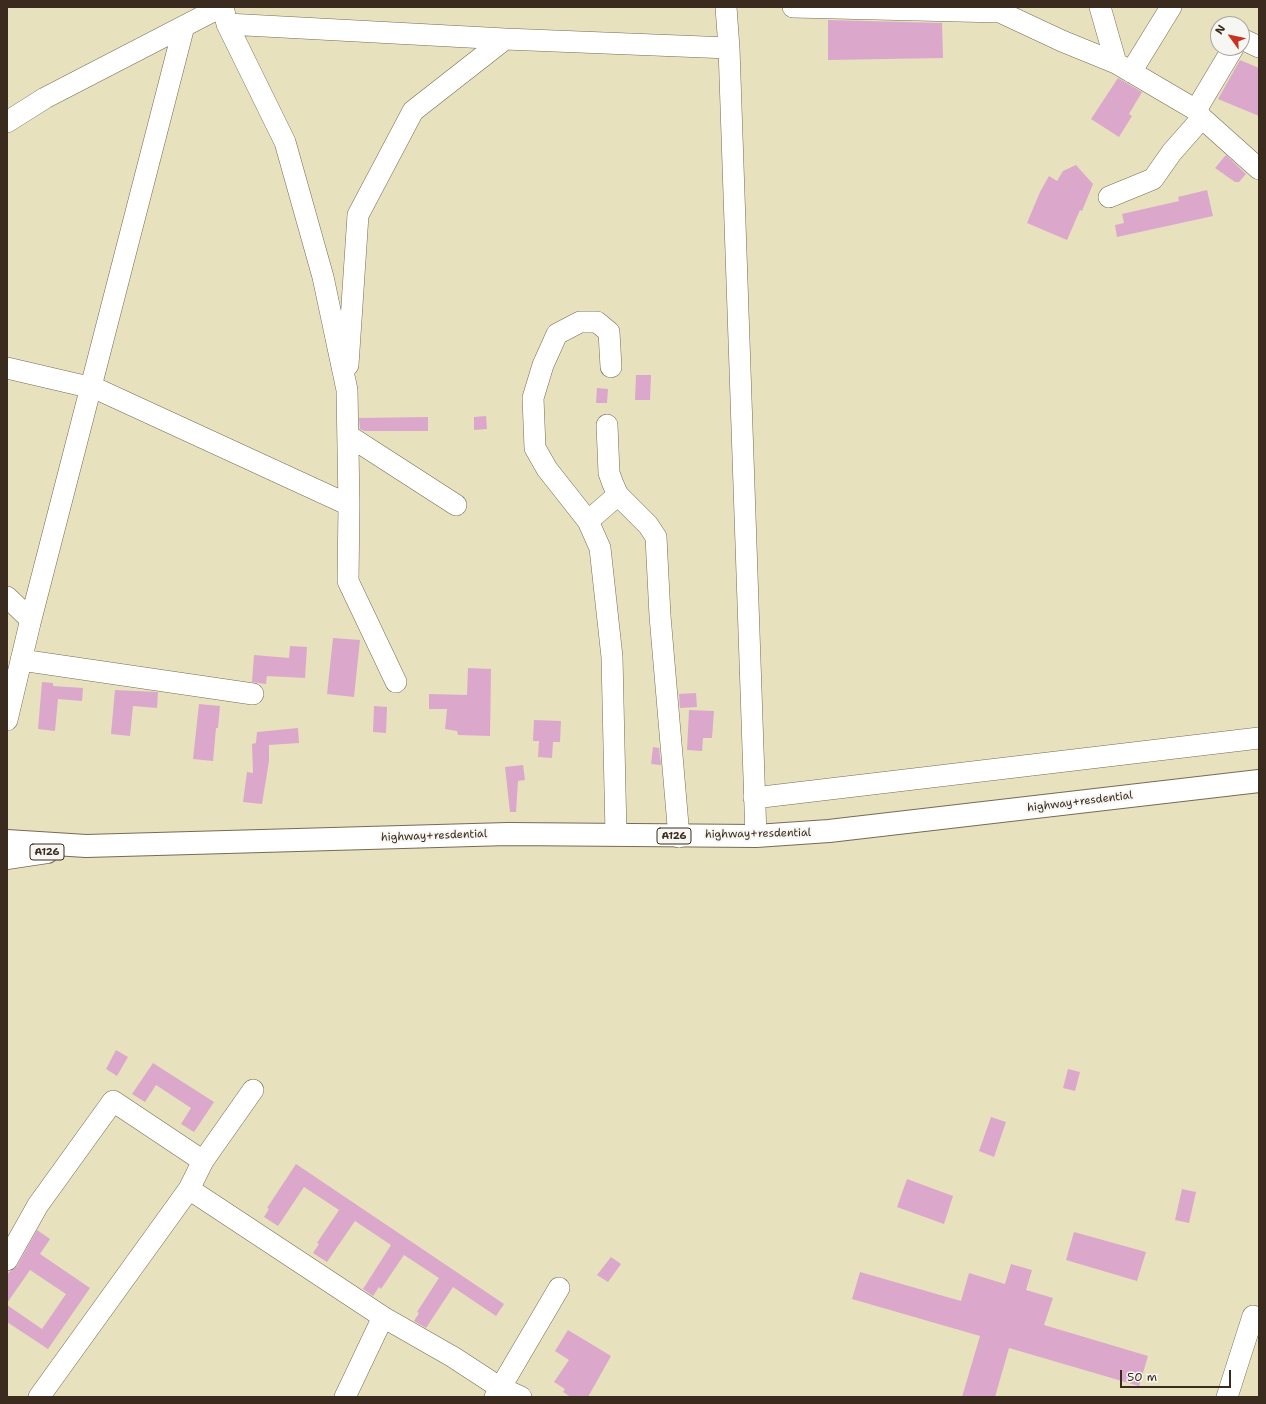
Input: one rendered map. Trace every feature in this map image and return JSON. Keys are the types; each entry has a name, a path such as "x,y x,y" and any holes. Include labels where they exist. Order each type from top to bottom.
{"highway":[{"name":"highway+resdential","path":"86,846 508,834 756,836 829,832 1259,781"},
{"name":"A126","path":"7,840 86,846"},
{"name":"A126","path":"7,858 86,846"}],"street":[{"path":"726,7 729,48 756,836"},
{"path":"793,7 1000,12 1124,68 1199,114 1259,169"},
{"path":"1100,7 1124,68"},
{"path":"1124,68 1170,7"},
{"path":"7,122 45,98 184,26 224,13 505,39 729,48"},
{"path":"224,13 286,142 322,277 347,390"},
{"path":"7,720 30,623 184,26"},
{"path":"396,682 348,581 349,436 347,390 358,215 413,112 505,39"},
{"path":"1109,197 1153,179 1199,114 1229,56"},
{"path":"611,367 609,332 597,322 580,322 557,334 543,365 533,398 535,448 547,469 588,520 600,548 612,657 616,834"},
{"path":"7,368 91,388 349,505"},
{"path":"607,425 609,473 618,495 648,525 656,537 660,616 679,836"},
{"path":"349,436 456,505"},
{"path":"588,520 618,495"},
{"path":"7,597 29,618 30,623"},
{"path":"21,660 253,694"},
{"path":"754,798 1259,738"},
{"path":"39,1397 190,1189 203,1161 253,1090"},
{"path":"7,1260 38,1205 112,1101 203,1161"},
{"path":"190,1189 383,1317 453,1357 497,1392 521,1397"},
{"path":"497,1392 559,1288"},
{"path":"1227,1397 1253,1316 1259,1320"},
{"path":"345,1397 383,1317"}],"building":[{"path":"828,20 942,23 943,58 828,60"},
{"path":"1240,60 1259,68 1259,116 1218,99"},
{"path":"1118,78 1142,92 1129,114 1132,116 1119,137 1091,119"},
{"path":"1226,155 1246,174 1239,182 1235,182 1215,168"},
{"path":"1076,165 1093,184 1082,211 1080,210 1067,240 1027,223 1040,192 1049,176 1057,181 1063,171"},
{"path":"1207,190 1213,216 1117,237 1115,225 1124,223 1122,214 1179,201 1178,197"},
{"path":"636,375 651,375 650,400 635,400"},
{"path":"597,388 608,389 607,403 596,403"},
{"path":"486,416 487,429 474,430 474,417"},
{"path":"428,417 428,431 364,431 360,429 359,418"},
{"path":"333,638 360,640 354,697 327,694"},
{"path":"290,646 307,647 305,678 267,676 266,684 252,682 254,655 289,658"},
{"path":"468,668 491,669 490,736 458,735 457,731 445,729 447,709 429,709 429,694 467,695"},
{"path":"42,682 53,683 53,686 83,688 82,701 58,699 55,731 38,729"},
{"path":"115,690 158,692 157,708 133,706 130,736 111,734"},
{"path":"696,693 697,707 680,708 679,694"},
{"path":"199,704 220,706 213,761 193,759"},
{"path":"374,706 387,707 386,733 373,732"},
{"path":"689,710 714,711 712,738 703,738 702,751 687,750"},
{"path":"534,720 561,721 560,742 553,742 552,758 538,757 539,741 533,741"},
{"path":"298,728 299,743 269,745 269,761 262,804 243,802 247,772 253,773 252,744 256,743 257,732"},
{"path":"653,747 659,748 661,765 651,764"},
{"path":"523,765 525,780 518,781 516,812 510,812 505,767"},
{"path":"116,1050 128,1057 117,1076 106,1069"},
{"path":"153,1063 214,1102 194,1132 181,1124 191,1108 156,1085 145,1102 132,1094"},
{"path":"1068,1069 1080,1072 1075,1091 1063,1088"},
{"path":"991,1117 1006,1122 994,1157 979,1151"},
{"path":"296,1164 504,1304 496,1316 453,1287 426,1328 414,1321 419,1313 417,1312 439,1278 404,1255 381,1289 379,1287 373,1296 363,1289 391,1245 355,1221 327,1262 313,1253 319,1244 317,1243 339,1210 304,1187 278,1226 264,1217 269,1209 267,1208"},
{"path":"907,1179 953,1196 944,1224 897,1207"},
{"path":"1182,1189 1196,1192 1189,1223 1175,1220"},
{"path":"37,1230 50,1239 40,1254 90,1288 48,1349 7,1322 7,1305 42,1329 66,1294 30,1270 7,1303 7,1274 17,1266"},
{"path":"1074,1232 1146,1252 1137,1281 1066,1260"},
{"path":"611,1257 621,1264 608,1282 597,1275"},
{"path":"1011,1264 1032,1270 1026,1290 1053,1298 1044,1325 1148,1356 1139,1386 1009,1348 995,1397 962,1397 980,1336 852,1299 860,1272 961,1301 969,1273 1005,1284"},
{"path":"568,1330 611,1356 588,1397 571,1397 563,1392 565,1389 554,1382 569,1360 555,1351"}]}
